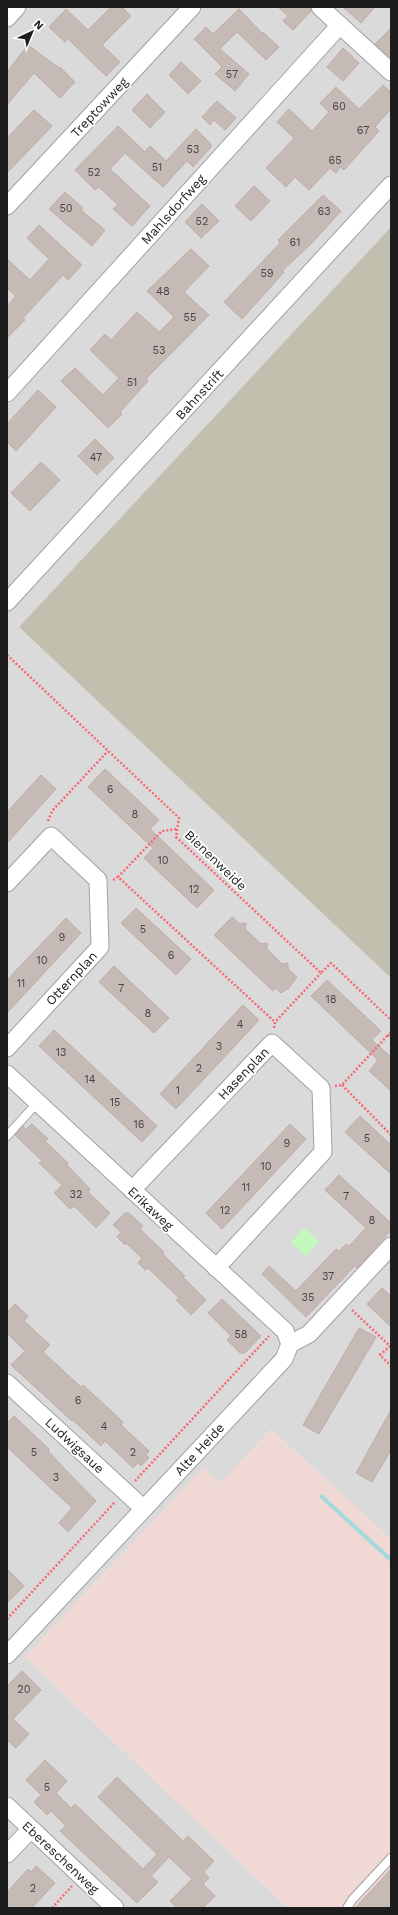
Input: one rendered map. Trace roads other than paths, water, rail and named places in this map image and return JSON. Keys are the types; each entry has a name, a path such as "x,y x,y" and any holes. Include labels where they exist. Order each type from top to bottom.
{"street":[{"path":"7,18 17,7"},
{"name":"Treptowweg","path":"7,206 192,7"},
{"path":"320,7 391,72"},
{"name":"Mahlsdorfweg","path":"7,393 340,25"},
{"name":"Bahnstrift","path":"7,602 391,185"},
{"name":"Otternplan","path":"7,883 51,836 98,880 100,947 7,1048"},
{"name":"Hasenplan","path":"132,1190 272,1043 321,1088 323,1152 216,1268"},
{"name":"Erikaweg","path":"7,1074 285,1331 290,1344"},
{"path":"290,1344 309,1334 391,1246"},
{"name":"Alte Heide","path":"7,1655 13,1637 143,1508 284,1359 290,1344"},
{"name":"Ludwigsaue","path":"7,1383 143,1508"},
{"name":"Ebereschenweg","path":"7,1806 115,1908"},
{"path":"7,1854 31,1829"}],"lane":[{"path":"7,1136 38,1102"},
{"path":"347,1908 352,1900 391,1858"}],"waterway":[{"path":"321,1496 391,1560"}]}
